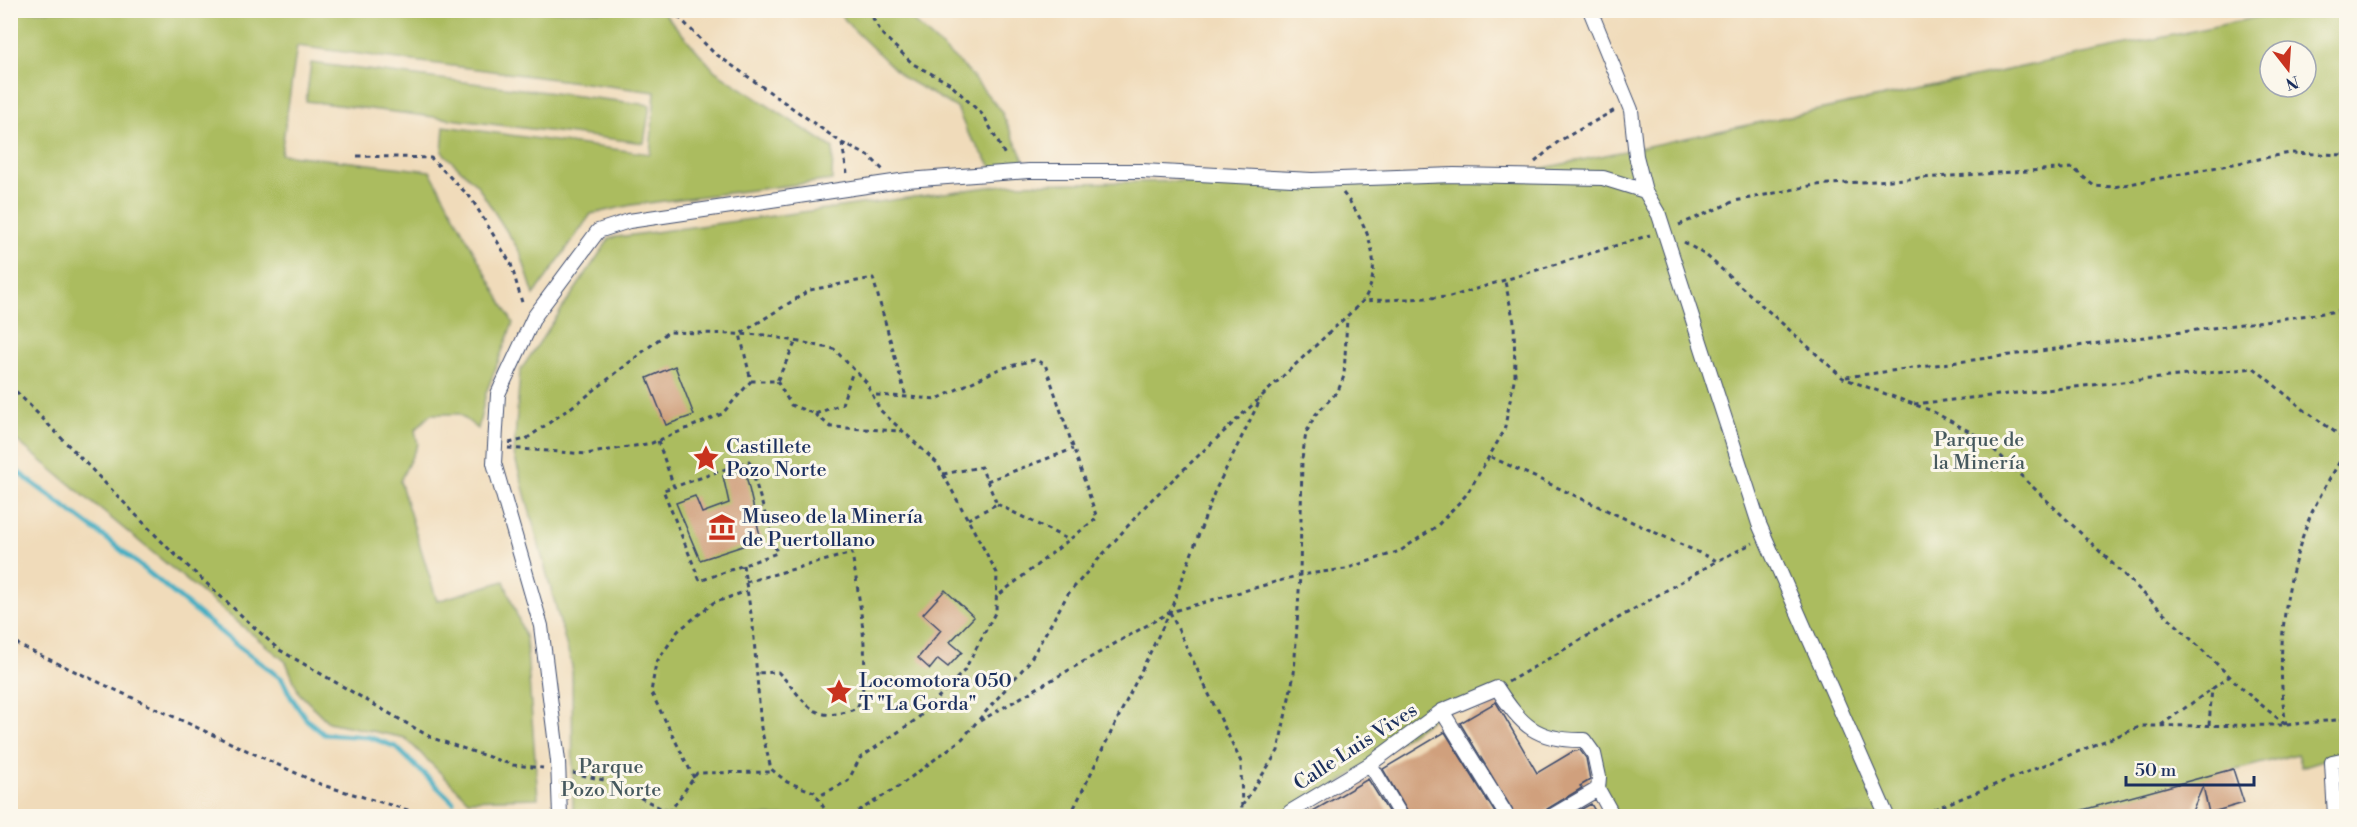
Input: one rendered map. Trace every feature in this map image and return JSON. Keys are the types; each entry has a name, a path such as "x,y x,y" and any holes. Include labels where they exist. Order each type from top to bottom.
{"street":[{"path":"1590,10 1627,101 1645,191 1659,215 1764,537 1887,816"},
{"path":"560,816 559,770 541,626 494,464 498,394 529,328 562,276 598,231 629,221 895,182 1014,172 1142,171 1329,179 1454,175 1603,178 1645,191"},
{"path":"1497,688 1515,716 1529,728 1548,738 1584,740 1594,754 1599,777 1598,789 1613,816"},
{"name":"Calle Luis Vives","path":"1291,814 1370,764 1442,711 1497,688"},
{"path":"1442,711 1507,816"},
{"path":"2335,816 2331,762 2346,759"},
{"path":"1370,764 1401,816"},
{"path":"1552,816 1598,789"}],"path":[{"path":"672,10 713,52 842,142 869,156 895,182"},
{"path":"868,10 883,35 914,64 949,83 984,116 1014,172"},
{"path":"1526,176 1537,158 1559,141 1627,101"},
{"path":"842,142 848,190"},
{"path":"1363,302 1450,297 1695,220 1735,201 1815,185 2073,168 2094,186 2114,187 2290,153 2346,155"},
{"path":"357,156 431,158 471,198 512,264 529,328"},
{"path":"850,816 898,787 962,739 1029,662 1068,594 1148,503 1363,302 1371,290 1373,276 1370,240 1352,204 1329,179"},
{"path":"1664,230 1707,256 1843,378 1932,411 1983,439 2230,676 2286,725"},
{"path":"740,334 810,290 873,278 906,397"},
{"path":"976,723 1170,612 1300,576 1345,569 1400,551 1417,541 1453,510 1491,457 1504,431 1515,375 1514,322 1505,281"},
{"path":"1843,378 2346,310"},
{"path":"1242,806 1278,751 1294,674 1300,576 1302,459 1306,433 1316,414 1338,391 1344,376 1347,316"},
{"path":"495,447 526,439 583,399 668,332 765,335 834,349 866,382 880,410 937,463 944,474 997,573 996,611 964,671 917,718 860,758 848,781 817,797"},
{"path":"740,334 751,381"},
{"path":"777,381 796,341"},
{"path":"876,394 937,399 999,369 1034,360 1045,364 1097,518 996,597"},
{"path":"1912,404 2254,368 2302,409 2346,440"},
{"path":"815,414 842,404 853,370"},
{"path":"495,447 586,454 658,441 722,414 751,381 777,381"},
{"path":"777,381 791,405 815,414 831,428 902,431"},
{"path":"10,385 168,548 278,649 432,738 513,765 559,770 608,781 676,816"},
{"path":"1070,816 1170,612 1214,493 1264,394"},
{"path":"658,441 674,487"},
{"path":"987,482 1074,449"},
{"path":"2286,725 2280,691 2284,630 2292,569 2310,517 2346,450"},
{"path":"1491,457 1717,561"},
{"path":"749,461 777,553 700,581 663,490 674,487 749,461"},
{"path":"944,474 981,467 997,504 1070,540"},
{"path":"968,519 997,504"},
{"path":"1497,688 1717,561 1764,537"},
{"path":"746,582 852,553 862,629 864,694 857,708 837,716 815,712 778,672 756,673"},
{"path":"743,566 761,728 771,769 788,782 814,792 829,816"},
{"path":"694,778 651,692 656,663 678,631 712,603 747,591"},
{"path":"1170,612 1240,762 1242,816"},
{"path":"10,636 20,646 322,785 417,813 444,816"},
{"path":"2159,726 2230,676"},
{"path":"2209,726 2212,688"},
{"path":"1917,816 2142,726 2286,725 2346,719"},
{"path":"669,813 698,773 775,772"}],"shaded area":[{"path":"2346,759 2346,816 2335,816 2332,762"}],"green space":[{"path":"17,11 662,11 715,71 833,148 832,180 632,205 591,214 534,295 520,252 477,185 442,152 444,126 650,154 655,92 297,46 281,154 430,171 513,323 486,393 478,429 459,414 431,414 415,430 418,444 400,481 437,601 504,581 526,639 538,798 468,800 405,738 328,722 299,693 286,662 11,436 10,21"},
{"path":"838,11 902,11 967,70 1001,111 1029,171 996,173 967,132 957,108 904,78 850,26"},
{"name":"Parque de la Minería","path":"2287,11 2346,11 2346,753 2301,767 2297,754 2061,816 1613,816 1599,777 1599,748 1584,740 1547,738 1497,688 1442,712 1292,816 573,816 572,666 514,454 520,371 610,238 1011,184 1506,176"},
{"path":"311,63 650,105 644,143 306,101"}],"building":[{"path":"675,366 694,415 666,425 647,378"},
{"name":"Museo de la Minería de Puertollano","path":"745,471 761,540 700,560 676,503 695,496 702,513 729,503 723,476"},
{"path":"945,590 974,617 950,642 962,652 948,667 938,659 930,669 918,658 941,630 923,614"},
{"path":"1496,702 1537,773 1572,752 1580,750 1586,758 1590,780 1580,786 1582,788 1547,809 1543,816 1516,816 1460,723"},
{"path":"1445,732 1497,816 1410,816 1383,769"},
{"path":"2233,769 2244,803 2209,813 2203,786 2190,816 2075,816 2075,812"},
{"path":"1368,779 1391,816 1304,816 1334,799"},
{"path":"1591,804 1598,816 1569,816"}],"waterway":[{"path":"10,466 115,545 282,679 306,719 324,734 369,737 396,747 453,802"}],"place":[{"name":"Castillete Pozo Norte","path":"706,458"},
{"name":"Museo de la Minería de Puertollano","path":"722,527"},
{"name":"Locomotora 050 T \"La Gorda\"","path":"839,692"}],"park label":[{"name":"Parque Pozo Norte","path":"611,778"}]}
